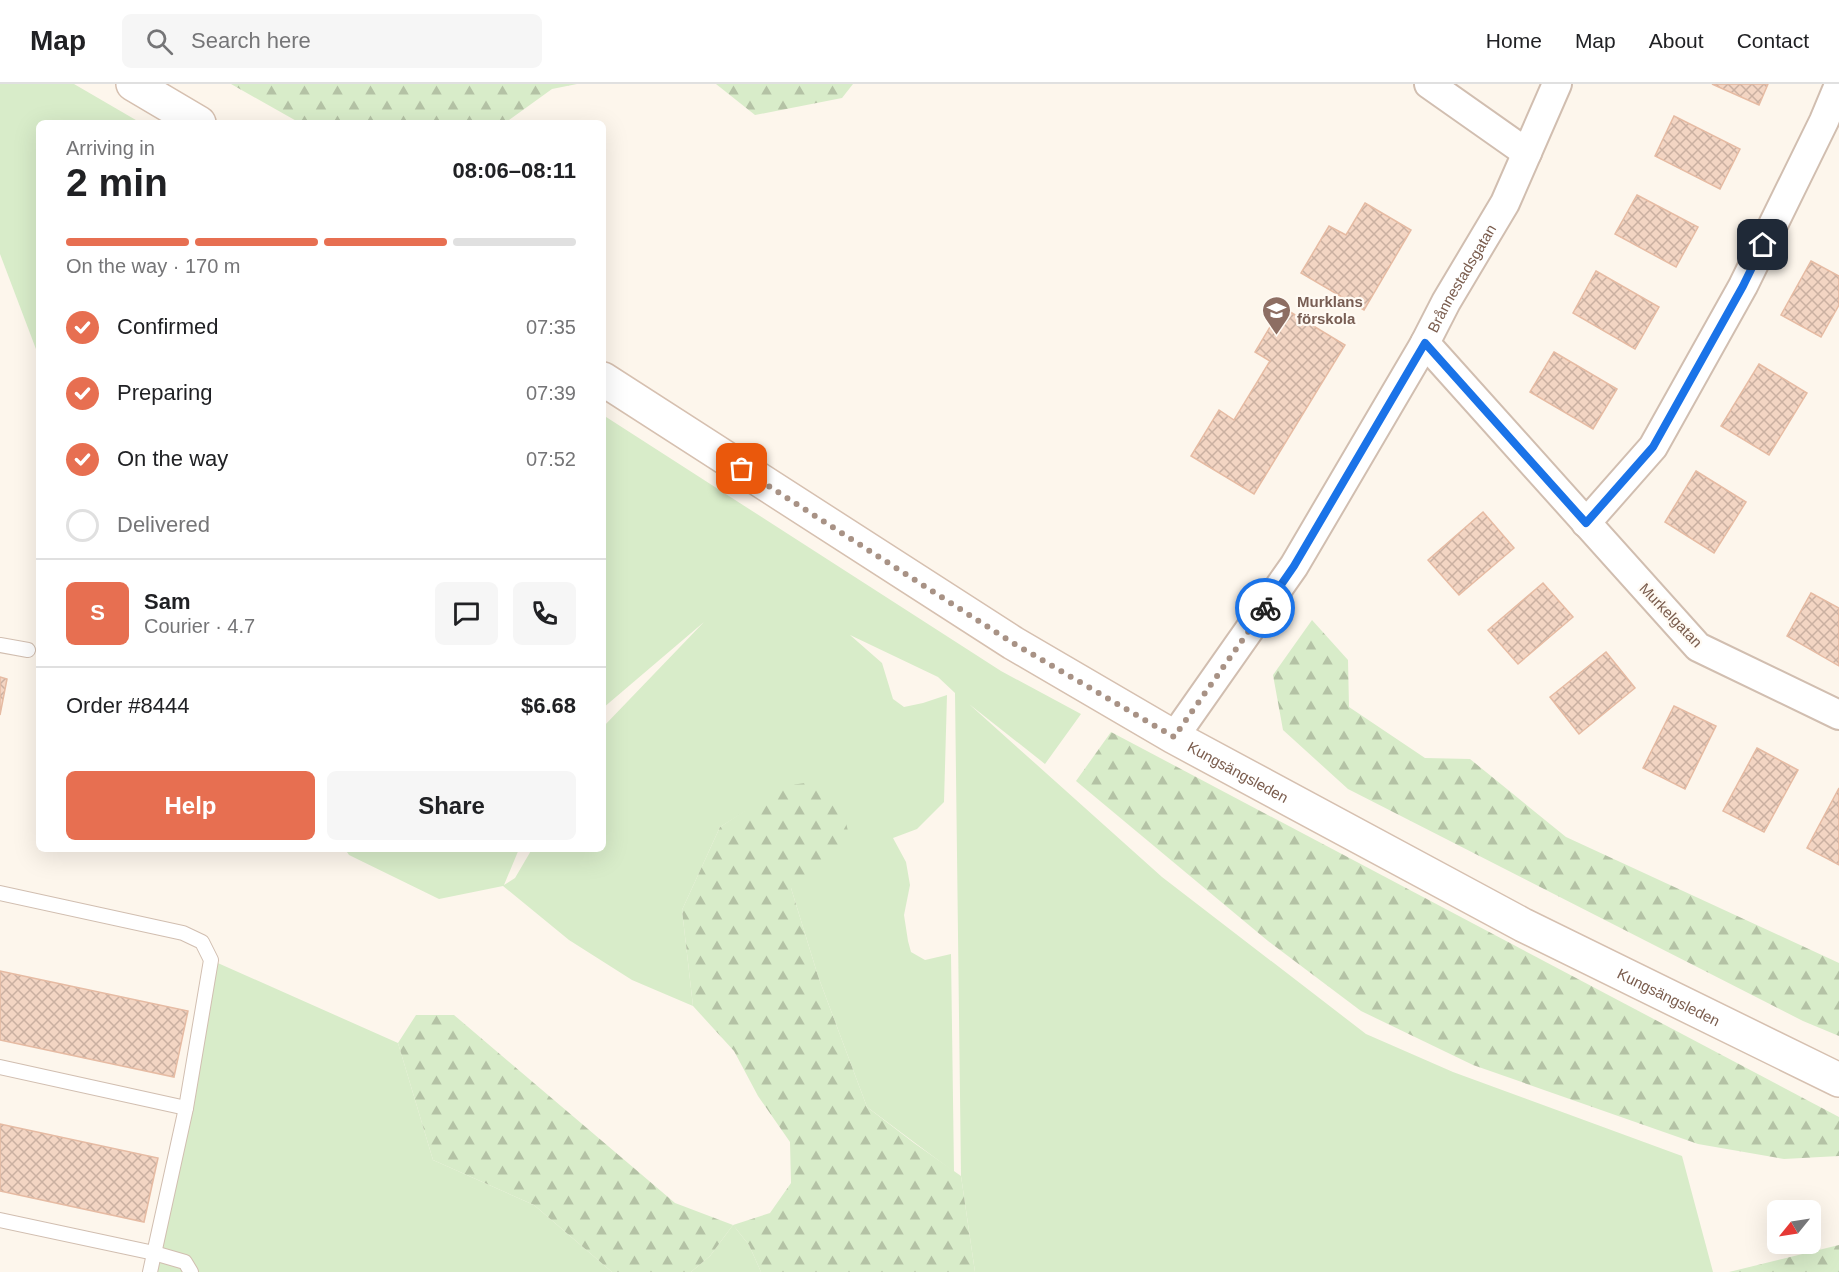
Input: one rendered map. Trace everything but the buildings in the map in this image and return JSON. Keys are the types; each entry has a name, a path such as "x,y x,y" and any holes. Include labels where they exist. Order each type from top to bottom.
{"main road":[{"path":"133,84 194,120"},
{"name":"Kungsängsleden","path":"606,381 1013,643 1174,737 1523,925 1839,1080"}],"street":[{"path":"1429,84 1527,153"},
{"name":"Brånnestadsgatan","path":"1174,737 1294,566 1425,343 1446,302 1505,203 1557,84"},
{"path":"1586,523 1653,447 1743,286 1824,121 1839,85"},
{"name":"Murkelgatan","path":"1425,343 1698,647 1839,715"}],"lane":[{"path":"0,645 28,650"},
{"path":"0,893 183,933 202,942 211,960 186,1108 150,1272"},
{"path":"0,1067 186,1108"},
{"path":"0,1220 154,1253 185,1262 191,1272"}],"green space":[{"path":"0,84 74,84 136,120 36,120 36,349 0,254"},
{"path":"231,84 577,84 552,89 509,120 295,120"},
{"path":"716,84 853,84 842,98 755,115"},
{"path":"606,417 1001,671 1081,714 1045,764 969,704 1162,877 1366,1034 1453,1072 1682,1156 1713,1272 975,1272 961,1176 955,693 938,677 850,635 882,663 893,699 904,707 947,695 944,802 917,829 893,838 906,862 910,885 904,915 911,952 925,960 951,954 954,1172 867,1107 818,976 791,888 749,809 720,827 682,910 693,1006 632,980 569,940 503,886 439,899 347,852 518,852 504,885 515,878 530,852 606,852 606,724 704,622 606,705"},
{"path":"1312,620 1348,660 1349,707 1425,758 1470,759 1566,837 1839,963 1839,1036 1803,1021 1348,789 1283,730 1273,675"},
{"path":"1111,732 1839,1117 1839,1156 1784,1159 1698,1144 1473,1065 1361,1011 1268,941 1076,781"},
{"path":"813,782 843,811 851,843 791,888 818,976 867,1107 961,1176 975,1272 761,1272 749,1245 733,1225 770,1213 791,1183 790,1142 758,1096 734,1051 693,1006 682,910 720,827 783,786"},
{"path":"211,960 398,1043 433,1160 534,1205 612,1272 150,1272"},
{"path":"416,1015 454,1015 675,1203 733,1225 710,1256 691,1272 612,1272 534,1205 433,1160 398,1043"},
{"path":"733,1225 749,1245 761,1272 691,1272 710,1256"},
{"path":"1839,1245 1839,1272 1729,1272 1802,1254 1821,1254 1821,1249"}],"way so far":[{"path":"742,469 1013,643 1174,737 1265,608"}],"place":[{"name":"Murklans förskola","path":"1276,336"}],"route":[{"path":"1265,608 1294,566 1425,343 1586,523 1653,447 1743,286 1763,245"}]}
